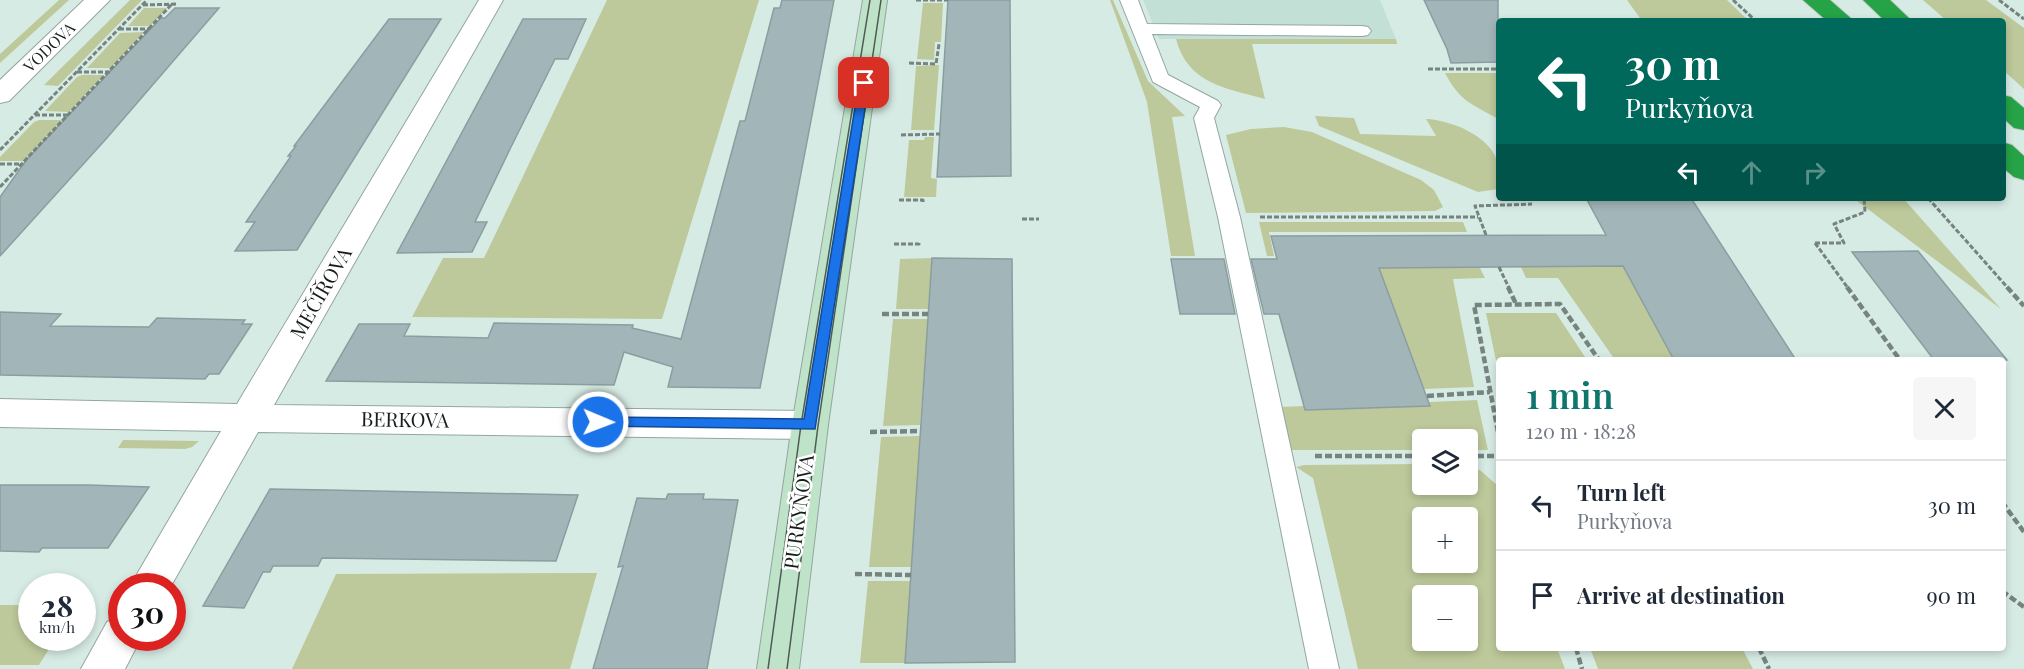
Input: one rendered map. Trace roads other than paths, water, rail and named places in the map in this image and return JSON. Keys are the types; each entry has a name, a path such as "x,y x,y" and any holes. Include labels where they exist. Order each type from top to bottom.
{"highway":[{"path":"1815,0 1838,18"},
{"path":"1847,0 1866,18"},
{"path":"1875,0 1896,18"},
{"path":"1904,0 1921,18"},
{"path":"2006,106 2024,122"},
{"path":"2006,155 2024,171"}],"street":[{"name":"VODOVA","path":"0,95 98,0"},
{"name":"MEČÍŘOVA","path":"158,573 491,0"},
{"name":"PURKYŇOVA","path":"778,669 810,425 875,0"},
{"name":"BERKOVA","path":"0,413 810,425"},
{"path":"102,669 113,651"}],"lane":[{"path":"1129,0 1160,78 1211,105 1204,118 1229,218 1324,669"},
{"path":"1141,30 1362,32"}],"tram line":[{"path":"768,669 801,425 870,0"},
{"path":"787,669 818,426 881,0"}]}
